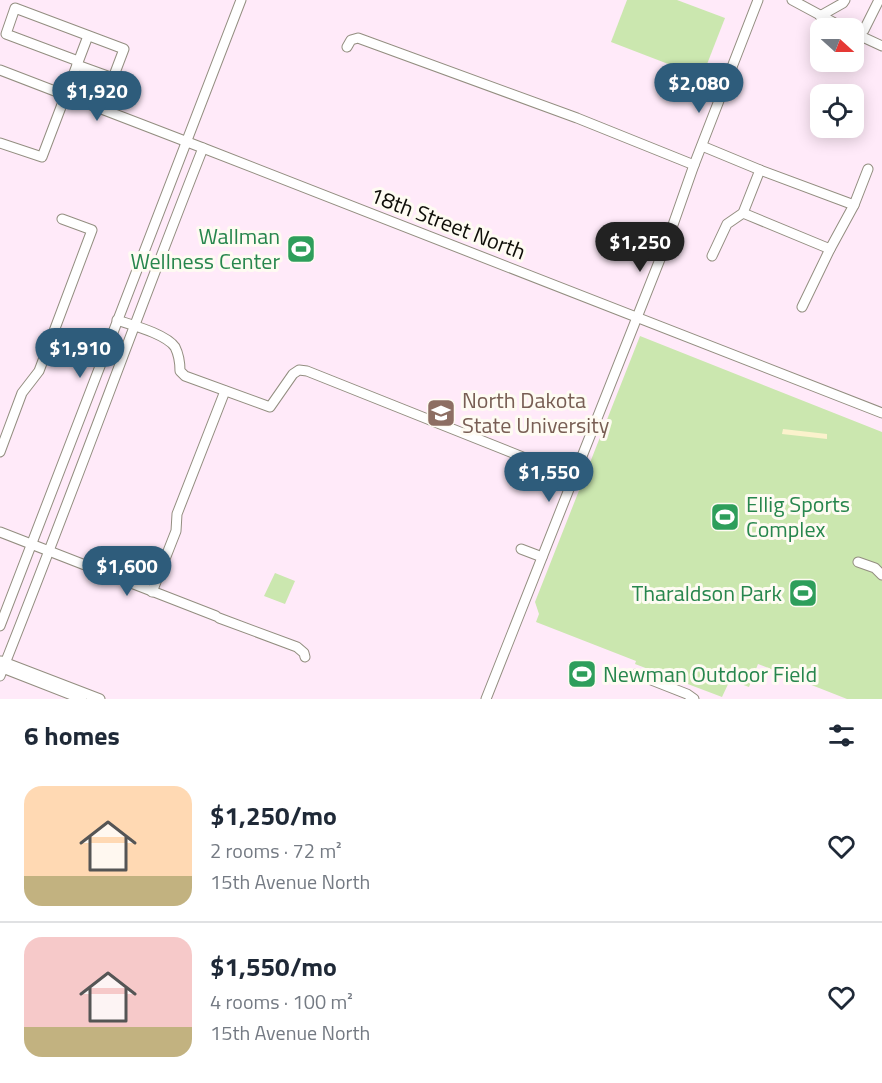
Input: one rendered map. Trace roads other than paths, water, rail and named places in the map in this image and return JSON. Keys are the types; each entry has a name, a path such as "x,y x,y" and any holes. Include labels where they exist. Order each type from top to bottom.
{"street":[{"path":"0,626 241,0"},
{"path":"486,699 668,239 758,0"},
{"path":"792,0 824,18"},
{"path":"820,16 845,0"},
{"path":"864,30 879,0"},
{"path":"15,8 124,49 113,78 78,63 6,34 15,8"},
{"path":"0,143 42,158 88,36"},
{"path":"347,47 351,40 358,38 577,118 694,165"},
{"path":"864,38 882,46"},
{"name":"18th Street North","path":"0,70 882,413"},
{"path":"702,146 855,205"},
{"path":"2,667 49,551 202,148"},
{"path":"802,307 830,249 855,205 868,169"},
{"path":"712,256 727,224 743,213 760,170"},
{"path":"743,213 830,249"},
{"path":"0,452 22,393 39,371 92,231 62,219"},
{"path":"117,320 165,338 174,345 179,358 180,371 185,376 270,407 293,374 299,370 307,371 573,477"},
{"path":"152,592 176,531 177,514 225,390"},
{"path":"0,532 297,647 305,657"},
{"path":"520,549 542,557"},
{"path":"858,562 875,568 882,575"},
{"path":"2,667 82,699"},
{"path":"2,667 100,699"},
{"path":"636,675 687,694 694,699"}],"place":[{"name":"Wallman Wellness Center","path":"301,249"},
{"name":"North Dakota State University","path":"441,413"},
{"name":"Ellig Sports Complex","path":"725,517"},
{"name":"Tharaldson Park","path":"803,593"},
{"name":"Newman Outdoor Field","path":"582,674"}]}
